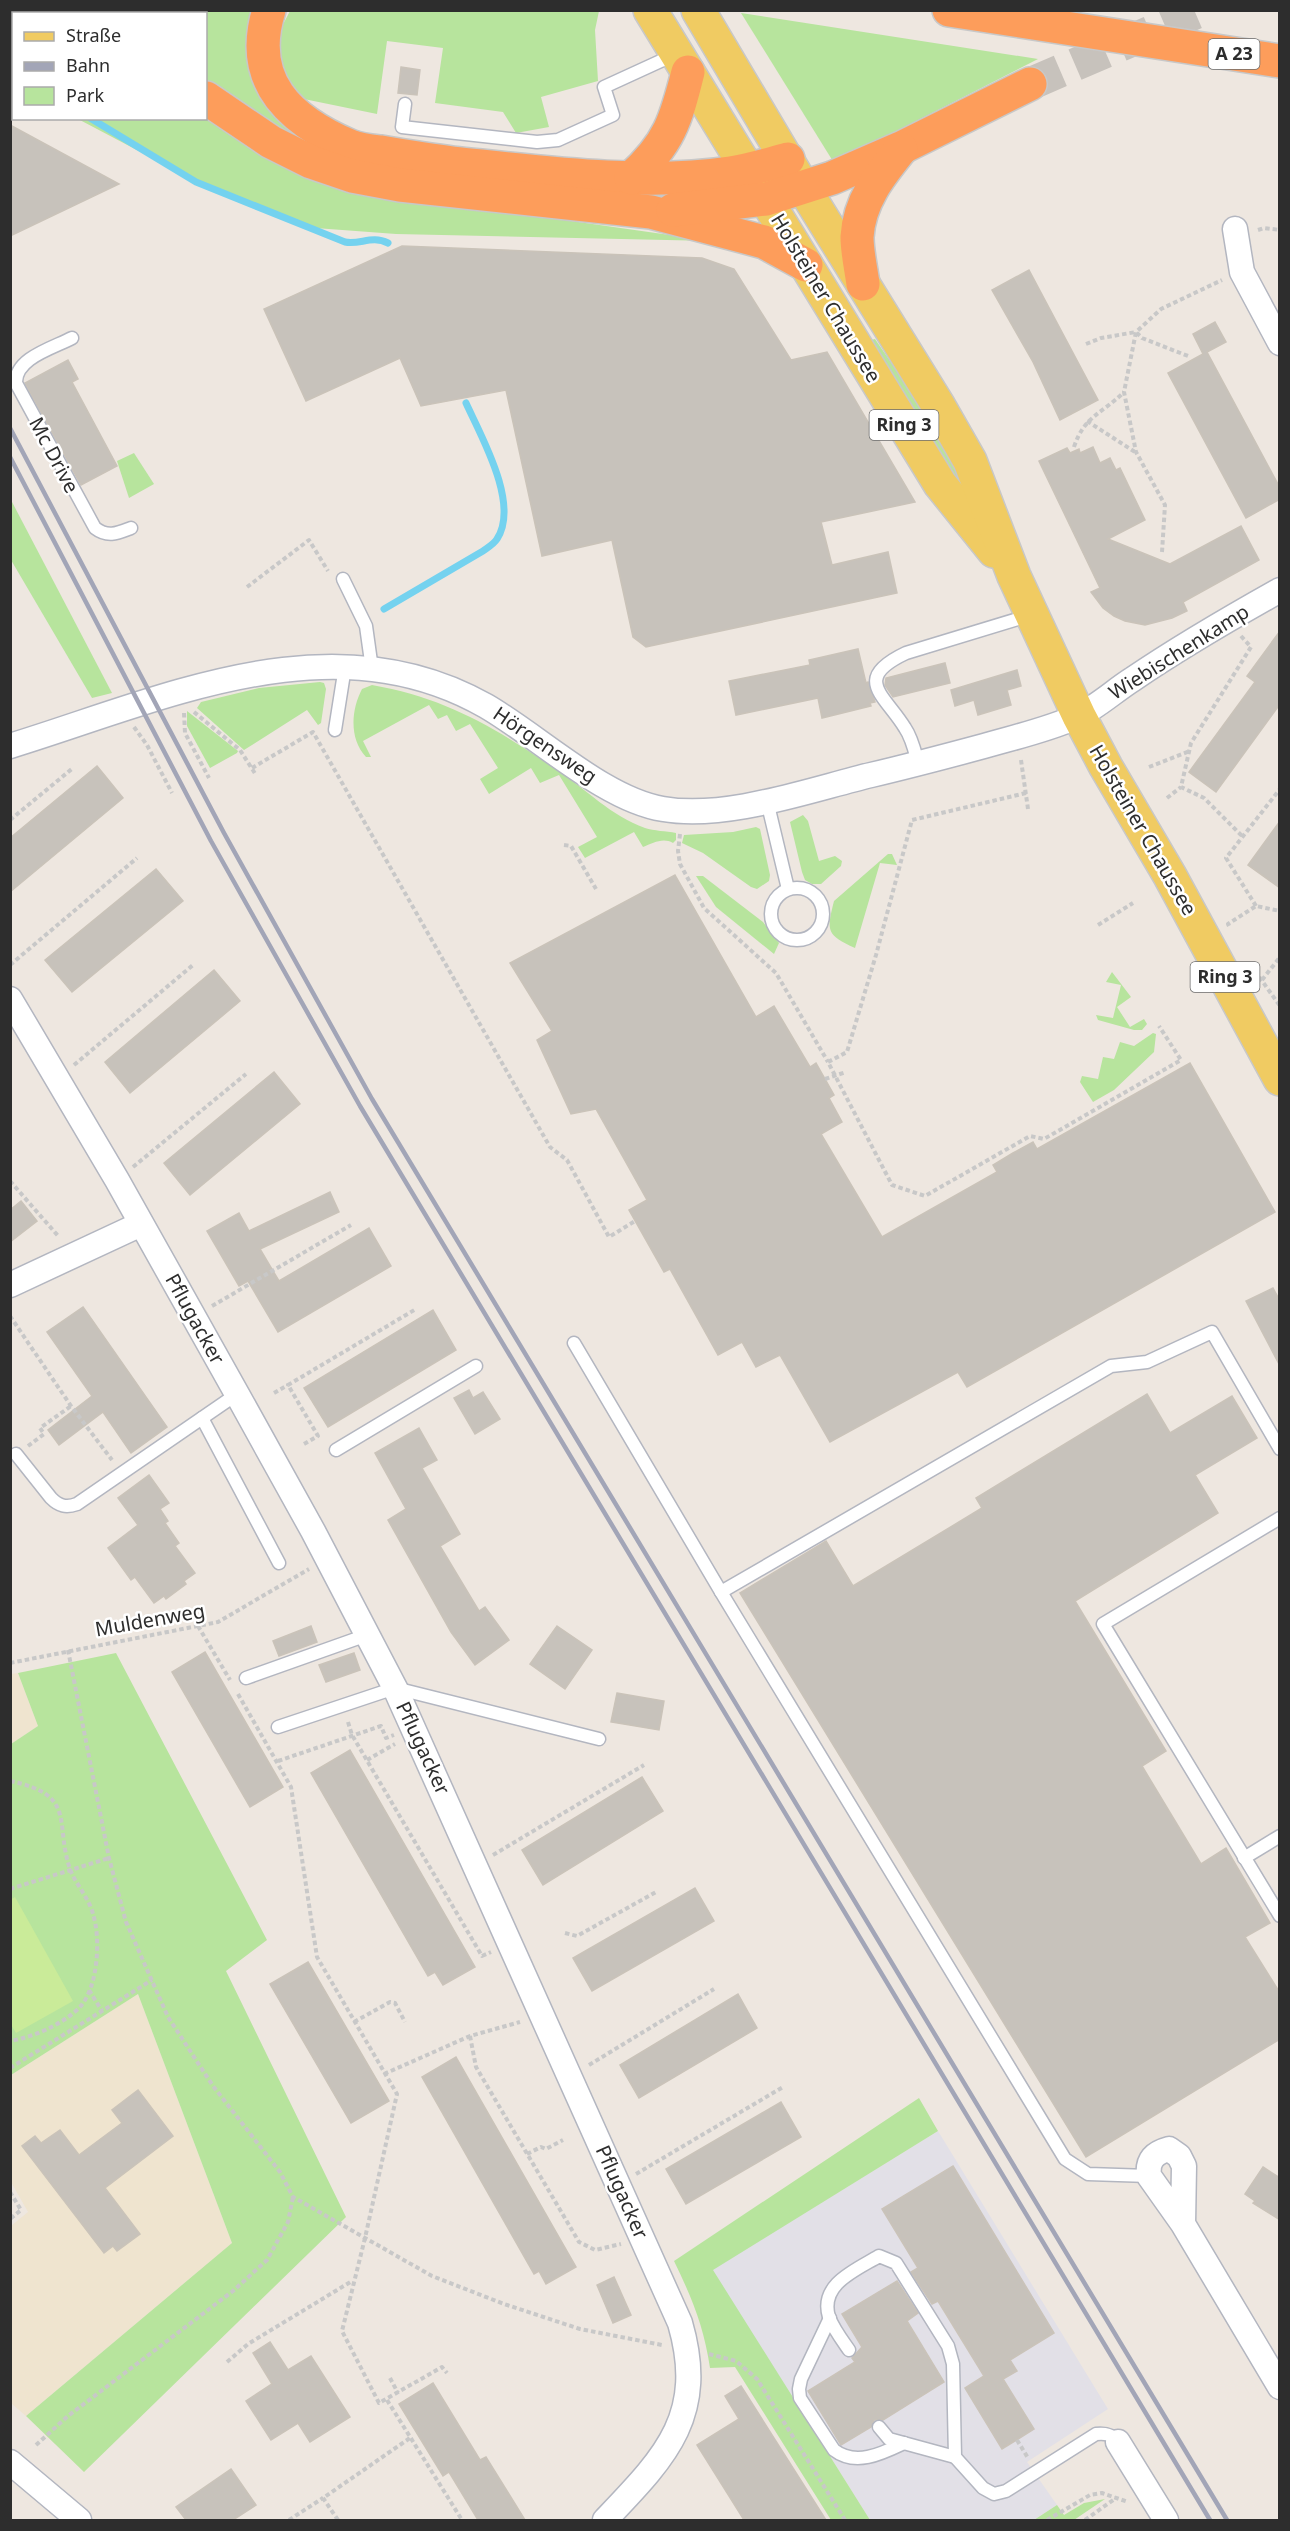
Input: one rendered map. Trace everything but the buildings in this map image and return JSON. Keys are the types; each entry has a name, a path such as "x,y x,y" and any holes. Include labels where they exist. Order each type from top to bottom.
{"highway":[{"path":"269,10 263,46 265,69 276,93 299,116 320,131 352,147 420,159 526,171 631,178 709,175 748,170 788,159"},
{"name":"A 23","path":"949,10 1280,61"},
{"path":"631,178 648,162 666,139 679,108 683,63"},
{"path":"651,212 766,199 832,178 902,148 1030,84"},
{"path":"207,99 271,142 311,162 352,176 399,185 651,212 764,242 806,265"},
{"path":"863,284 857,238 860,218 867,195 902,148"}],"main road":[{"name":"Holsteiner Chaussee","path":"651,10 940,484 1014,576"},
{"name":"Holsteiner Chaussee","path":"698,10 970,461 1014,576 1079,716 1170,876 1280,1079"}],"street":[{"path":"1234,229 1242,272 1280,343"},
{"name":"Wiebischenkamp","path":"1079,716 1227,620 1280,590"},
{"name":"Hörgensweg","path":"10,746 209,683 276,670 305,667 372,669 453,688 490,709 608,788 643,805 697,813 767,801 918,763 1037,731 1079,716"},
{"name":"Pflugacker","path":"10,999 117,1180 237,1394 395,1688 666,2288 687,2350 690,2378 686,2406 676,2432 663,2455 605,2520"},
{"path":"10,1285 141,1224"},
{"path":"1183,2224 1184,2166 1179,2156 1169,2149 1159,2152 1151,2159 1148,2167 1149,2176 1183,2224 1277,2378"},
{"path":"1118,2442 1166,2520"},
{"path":"10,2462 78,2520"}],"lane":[{"path":"405,104 402,127 537,142 558,140 613,115 604,87 683,63"},
{"name":"Mc Drive","path":"72,338 25,362 18,369 16,382 95,528 100,532 115,534 131,528"},
{"path":"337,578 366,626 372,669"},
{"path":"918,763 907,731 880,695 876,681 877,673 888,661 906,653 1033,615"},
{"path":"335,730 345,667"},
{"path":"767,801 788,889"},
{"path":"788,889 806,889 820,900 823,916 821,924 811,936 797,940 790,939 783,936 773,925 771,911 773,904 777,897 788,889"},
{"path":"721,1592 1111,1366 1147,1362 1212,1332 1280,1449"},
{"path":"574,1343 721,1592 1065,2159 1089,2174 1149,2176"},
{"path":"336,1450 476,1366"},
{"path":"16,1454 51,1498 63,1506 77,1504 237,1394"},
{"path":"202,1418 279,1563"},
{"path":"1280,1518 1103,1624 1280,1916"},
{"path":"246,1678 367,1635"},
{"path":"278,1727 395,1688 598,1739"},
{"path":"1244,1858 1280,1836"},
{"path":"849,2350 830,2318 827,2304 830,2291 838,2281 879,2256 896,2263 948,2346 953,2364 956,2457"},
{"path":"830,2318 801,2379 798,2389 800,2398 834,2450 841,2455 873,2458 904,2443"},
{"path":"879,2427 889,2439 956,2457 983,2488 994,2494 1006,2491 1096,2434 1106,2433 1118,2442"}],"path":[{"path":"1086,344 1101,338 1136,332 1161,309 1230,276"},
{"path":"1136,332 1142,338 1188,356"},
{"path":"1136,332 1124,392 1136,452 1166,505 1161,552"},
{"path":"1074,447 1087,421 1124,392"},
{"path":"1087,421 1136,452"},
{"path":"247,587 309,540 337,578"},
{"path":"1167,798 1181,787 1191,743 1251,647 1227,620"},
{"path":"184,705 185,733 209,778"},
{"path":"193,710 240,750 256,775"},
{"path":"132,724 147,745 172,793"},
{"path":"252,768 313,732 550,1147 567,1160 609,1237 635,1221"},
{"path":"1149,767 1190,751"},
{"path":"1021,760 1028,809"},
{"path":"10,820 73,768"},
{"path":"1181,787 1204,798 1243,837"},
{"path":"1256,906 1226,858 1280,789"},
{"path":"828,1062 847,1052 912,820 1026,793"},
{"path":"681,830 678,851 681,864 704,908 776,974 828,1062 892,1185 924,1196 1030,1136 1044,1139 1180,1060 1159,1026"},
{"path":"564,845 571,846 596,889"},
{"path":"10,965 137,858"},
{"path":"1098,925 1133,903"},
{"path":"1228,924 1256,906 1280,911"},
{"path":"1262,981 1280,957"},
{"path":"57,1079 193,965"},
{"path":"825,1079 846,1072"},
{"path":"117,1180 246,1074"},
{"path":"10,1181 74,1254"},
{"path":"205,1310 351,1225"},
{"path":"274,1393 416,1309"},
{"path":"10,1316 71,1406 121,1473"},
{"path":"288,1385 318,1436 304,1444"},
{"path":"16,1454 44,1434 40,1428 71,1406"},
{"name":"Muldenweg","path":"10,1663 68,1650 218,1623 317,1564"},
{"path":"36,2445 101,2390 233,2291 267,2260 288,2222 292,2197 280,2172 213,2086 168,2017 126,1922 109,1858 68,1650"},
{"path":"402,1732 386,1738 381,1726 278,1761 291,1787 317,1957 397,2094 342,2331 379,2403 442,2367 447,2373"},
{"path":"352,1735 482,1956 497,1949"},
{"path":"368,1760 405,1739"},
{"path":"488,1859 644,1765"},
{"path":"10,1781 27,1784 56,1803 63,1818 70,1870 93,1912 97,1931 97,1955 89,1990 79,2007 42,2031 12,2040"},
{"path":"10,1889 109,1858"},
{"path":"566,1933 577,1936 656,1892"},
{"path":"10,2068 152,1980"},
{"path":"582,2069 714,1989"},
{"path":"89,1990 102,2011"},
{"path":"354,2022 390,2002 395,2003 405,2022"},
{"path":"384,2074 470,2036 528,2019"},
{"path":"470,2036 476,2067 579,2242 595,2250 629,2242"},
{"path":"630,2177 783,2087"},
{"path":"527,2154 541,2147 546,2149 563,2140"},
{"path":"10,2192 21,2210 10,2219"},
{"path":"292,2197 432,2276 504,2304 580,2329 672,2347"},
{"path":"227,2362 248,2344 353,2280"},
{"path":"700,2352 736,2361 757,2379 845,2520"},
{"path":"390,2378 398,2393"},
{"path":"387,2400 462,2520"},
{"path":"289,2520 410,2438"},
{"path":"1047,2520 1090,2495 1102,2493 1134,2504"},
{"path":"323,2498 338,2520"},
{"path":"1085,2520 1116,2498"}],"shaded area":[{"path":"18,1673 38,1726 11,1744 11,1674"},
{"path":"138,1994 232,2243 26,2416 11,2403 11,2226 28,2212 11,2182 11,2075"},
{"path":"938,2131 1108,2409 1027,2462 1057,2505 1034,2520 870,2520 712,2270"}],"green space":[{"path":"104,11 260,11 254,24 319,145 283,134 207,83 207,12"},
{"path":"290,11 599,11 595,30 598,81 541,97 549,127 516,133 503,112 435,103 443,48 387,41 377,114 299,98 282,68 278,34"},
{"path":"741,13 1038,59 834,163"},
{"path":"207,117 285,168 332,185 380,198 451,204 712,241 396,234 302,227 224,196 80,120 207,120"},
{"path":"875,339 942,437 977,514 871,340"},
{"path":"134,453 154,484 129,498 117,461"},
{"path":"10,500 112,693 92,698 11,560"},
{"path":"324,683 326,689 321,723 318,725 307,710 244,750 197,708 201,702 259,688"},
{"path":"372,685 424,698 491,728 568,777 621,817 645,828 676,833 676,840 673,843 658,841 643,847 634,832 585,858 578,847 597,837 559,775 540,783 531,768 489,794 480,779 498,768 470,724 456,731 447,715 438,719 429,705 363,741 371,757 366,757 360,750 354,733 354,715 362,689"},
{"path":"187,711 238,751 237,753 210,768 187,726"},
{"path":"803,815 808,821 819,861 835,856 842,861 841,866 821,884 812,884 805,880 802,872 790,822"},
{"path":"756,827 760,829 770,875 769,881 757,889 703,853 682,843 684,835 733,832"},
{"path":"888,854 892,854 897,865 880,863 855,948 839,940 831,931 830,920 834,901"},
{"path":"696,876 703,876 763,922 779,943 774,954 716,907"},
{"path":"1112,972 1131,997 1117,1007 1130,1027 1144,1019 1147,1024 1142,1030 1098,1020 1096,1015 1113,1018 1121,985 1106,982"},
{"path":"1153,1033 1156,1034 1154,1052 1114,1090 1093,1102 1080,1082 1082,1076 1098,1079 1103,1057 1114,1059 1120,1042 1134,1046"},
{"path":"116,1653 267,1940 226,1971 346,2217 84,2472 26,2416 232,2243 138,1994 11,2075 11,1744 38,1726 18,1673"},
{"path":"15,1897 73,2001 16,2033 10,2023 10,1900"},
{"path":"919,2098 938,2131 713,2270 870,2520 831,2520 735,2367 710,2368 696,2313 674,2261"},
{"path":"1105,2499 1074,2520 1034,2520 1057,2505 1064,2515 1084,2503"}],"waterway":[{"path":"93,120 196,182 345,242 377,240 388,243"},
{"path":"384,609 483,551 497,539 503,524 504,508 496,470 466,403"}],"tunnel":[{"path":"1030,84 1202,10"}],"railway":[{"path":"10,428 224,833 372,1099 1227,2520"},
{"path":"10,457 211,841 360,1106 1210,2520"}]}
